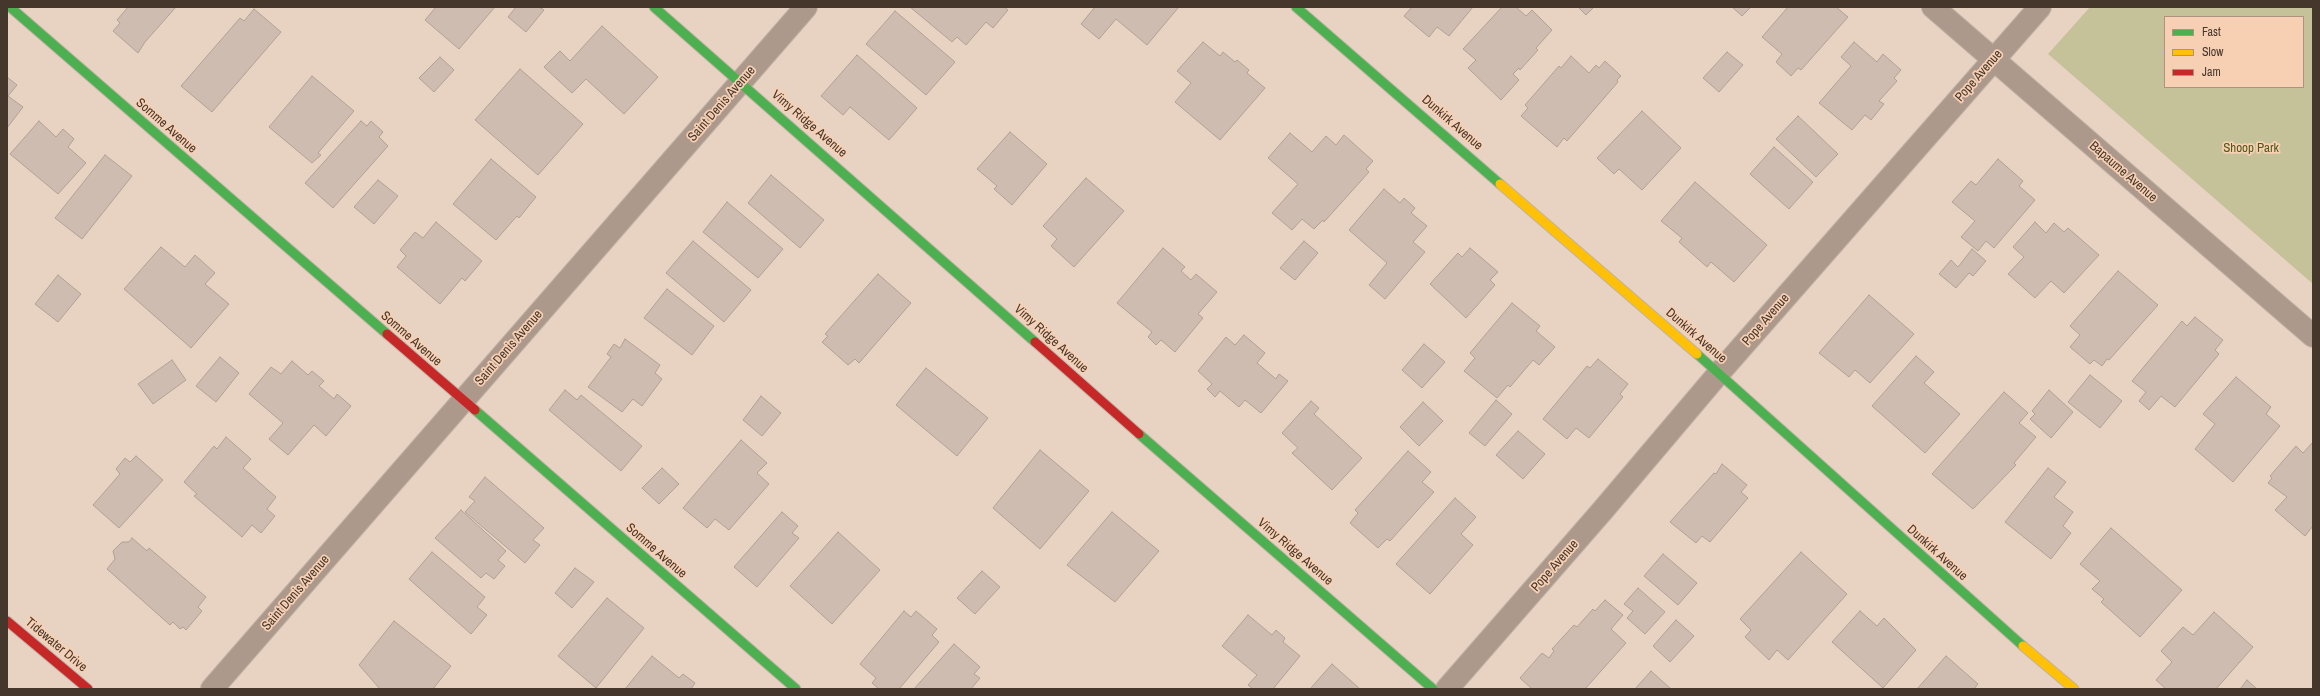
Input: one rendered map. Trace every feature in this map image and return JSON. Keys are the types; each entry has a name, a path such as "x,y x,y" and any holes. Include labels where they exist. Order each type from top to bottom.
{"main road":[{"name":"Somme Avenue","path":"10,7 463,402 796,689"},
{"name":"Vimy Ridge Avenue","path":"654,7 926,244 1104,404 1433,689"},
{"name":"Dunkirk Avenue","path":"1296,7 1719,373 1973,602 2074,689"},
{"name":"Tidewater Drive","path":"7,621 88,689"}],"street":[{"name":"Saint Denis Avenue","path":"212,689 806,7"},
{"name":"Bapaume Avenue","path":"1933,7 2313,336"},
{"name":"Pope Avenue","path":"1447,689 1603,510 1719,373 2040,7"}],"green space":[{"name":"Shoop Park","path":"2090,7 2313,7 2313,284 2048,54"}],"building":[{"path":"128,7 176,7 145,42 138,53 113,31 120,23 117,20"},
{"path":"436,7 495,7 459,49 425,20"},
{"path":"516,7 539,7 544,10 526,32 508,17"},
{"path":"910,7 1004,7 1008,10 993,28 986,22 966,45 957,37 952,42"},
{"path":"1095,7 1178,8 1147,45 1116,19 1099,39 1081,24"},
{"path":"1412,7 1473,7 1449,36 1437,27 1429,37 1404,16"},
{"path":"1502,7 1516,7 1526,16 1532,10 1552,30 1536,48 1538,50 1520,70 1519,68 1513,74 1519,80 1501,100 1468,68 1476,60 1463,49"},
{"path":"1578,7 1594,7 1586,15"},
{"path":"1732,7 1751,7 1742,16"},
{"path":"1788,7 1836,7 1848,17 1801,70 1798,68 1791,76 1776,62 1782,54 1762,37"},
{"path":"254,9 281,32 212,112 181,86 240,18 244,21"},
{"path":"895,11 955,62 926,95 866,44"},
{"path":"602,26 658,77 624,114 586,79 572,93 544,67 560,51 570,61"},
{"path":"1203,42 1220,56 1223,52 1235,62 1237,60 1249,70 1247,73 1265,88 1220,140 1175,102 1191,83 1177,71"},
{"path":"1854,42 1877,62 1883,54 1901,70 1894,78 1897,81 1879,101 1884,104 1871,120 1865,115 1852,130 1819,103 1851,66 1841,57"},
{"path":"1727,52 1743,65 1719,92 1703,78"},
{"path":"857,55 917,108 889,140 850,107 843,115 821,96"},
{"path":"1571,56 1589,73 1596,65 1599,68 1605,61 1621,76 1617,80 1618,82 1567,141 1564,138 1557,147 1521,116 1528,108 1525,105 1559,66 1561,68"},
{"path":"440,57 454,70 434,92 419,78"},
{"path":"520,69 583,124 538,175 475,120"},
{"path":"312,76 354,111 318,153 321,155 312,163 269,127"},
{"path":"7,77 17,85 8,96 23,107 7,128"},
{"path":"1642,111 1681,148 1642,190 1619,169 1614,174 1597,158"},
{"path":"1798,116 1838,154 1816,177 1776,139"},
{"path":"39,121 56,137 63,129 74,139 68,147 86,163 58,194 10,154"},
{"path":"361,121 367,126 371,121 383,132 379,137 388,146 333,208 305,183"},
{"path":"1010,132 1047,164 1012,205 994,189 997,186 977,169"},
{"path":"1290,133 1312,152 1326,136 1336,145 1344,135 1373,161 1366,169 1369,172 1324,222 1323,220 1314,229 1302,219 1292,230 1272,213 1298,184 1268,158"},
{"path":"1774,147 1813,182 1789,209 1750,174"},
{"path":"105,155 132,176 82,239 55,218"},
{"path":"491,159 536,197 519,218 517,216 496,240 453,204"},
{"path":"1998,159 2023,181 2019,186 2035,200 1994,248 1986,241 1978,251 1961,237 1975,221 1952,202 1971,181 1976,185"},
{"path":"771,175 824,220 800,248 748,203"},
{"path":"1086,178 1124,211 1074,267 1051,246 1057,239 1043,226"},
{"path":"378,180 398,196 374,224 354,207"},
{"path":"1695,182 1767,245 1734,282 1711,262 1707,267 1679,242 1682,238 1661,221"},
{"path":"1384,189 1400,203 1404,198 1415,208 1411,213 1427,226 1413,242 1425,252 1385,299 1369,285 1387,263 1349,230"},
{"path":"727,202 783,249 758,278 703,232"},
{"path":"436,222 482,261 465,281 462,278 440,304 397,267 406,256 400,250 415,232 423,238"},
{"path":"2035,222 2046,233 2054,223 2064,232 2068,228 2099,255 2064,293 2051,281 2035,298 2008,274 2024,257 2013,247"},
{"path":"693,241 751,290 724,322 666,273"},
{"path":"1304,241 1318,253 1295,280 1280,268"},
{"path":"161,247 185,267 195,255 215,273 205,284 229,304 191,348 124,289"},
{"path":"1163,248 1185,267 1181,271 1191,280 1196,274 1217,292 1198,314 1203,318 1175,352 1161,340 1156,345 1148,337 1152,332 1117,303"},
{"path":"1470,248 1498,272 1490,280 1495,285 1466,318 1430,284 1458,253 1462,257"},
{"path":"1972,249 1986,261 1973,276 1969,273 1956,288 1939,274 1951,260 1958,267"},
{"path":"2118,271 2158,305 2109,360 2107,359 2102,366 2094,360 2090,364 2070,347 2080,335 2070,326"},
{"path":"878,274 911,303 859,363 855,359 848,365 822,342 828,336 825,334"},
{"path":"58,275 81,294 58,322 35,304"},
{"path":"667,289 714,326 692,355 644,318"},
{"path":"1869,295 1914,334 1870,383 1855,370 1849,377 1819,353"},
{"path":"1512,303 1540,326 1536,331 1555,347 1539,365 1533,360 1510,387 1508,385 1497,398 1464,371 1475,358 1470,353"},
{"path":"2195,317 2223,340 2215,350 2219,354 2175,407 2161,396 2149,410 2139,401 2146,392 2132,381 2182,321 2187,326"},
{"path":"1244,335 1265,353 1257,363 1276,379 1279,374 1288,381 1261,413 1245,400 1239,407 1220,391 1215,397 1207,389 1212,384 1198,371 1226,337 1235,345"},
{"path":"625,339 660,365 655,373 662,379 642,406 633,399 622,412 588,387 611,357 607,354 614,344 620,348"},
{"path":"1424,344 1445,362 1422,388 1402,370"},
{"path":"1916,356 1934,372 1924,383 1960,414 1925,453 1872,406"},
{"path":"220,357 239,373 216,402 196,386"},
{"path":"1598,359 1628,384 1620,394 1623,397 1589,438 1576,428 1567,439 1543,419 1587,366 1590,368"},
{"path":"172,360 186,380 153,404 138,384"},
{"path":"292,361 308,375 312,371 324,381 319,386 334,399 337,394 351,406 326,436 314,425 288,455 269,439 283,423 249,394 271,367 281,374"},
{"path":"926,368 988,418 957,456 896,405"},
{"path":"2090,375 2122,401 2100,428 2068,402"},
{"path":"2236,377 2271,407 2266,414 2280,426 2233,482 2195,449 2215,424 2203,414"},
{"path":"565,390 577,400 581,395 642,446 621,471 549,410"},
{"path":"2049,390 2073,412 2051,438 2030,419 2035,414 2032,411"},
{"path":"2004,392 2028,413 2019,423 2036,437 2014,463 2016,465 1973,509 1932,474"},
{"path":"761,396 781,413 762,436 743,420"},
{"path":"1496,400 1512,414 1485,446 1469,433"},
{"path":"1311,401 1319,408 1314,414 1362,458 1332,490 1292,453 1298,448 1282,433"},
{"path":"1423,402 1443,421 1419,446 1400,427"},
{"path":"1518,431 1545,454 1523,479 1496,455"},
{"path":"226,437 251,459 243,468 276,497 267,509 275,516 261,533 252,525 242,537 194,496 197,494 184,482 214,446 217,449"},
{"path":"741,440 767,463 757,473 769,484 729,530 715,519 707,528 683,508"},
{"path":"2313,442 2313,526 2305,536 2275,510 2287,497 2268,483 2272,478 2270,476 2296,446 2303,453"},
{"path":"1040,450 1089,491 1040,549 993,508"},
{"path":"1408,451 1431,472 1422,482 1434,492 1390,541 1387,539 1378,548 1350,523 1358,513 1355,510"},
{"path":"136,456 163,480 119,528 93,505 120,474 116,469 125,458 130,462"},
{"path":"1722,464 1747,485 1741,492 1748,498 1710,542 1702,536 1696,543 1670,522 1714,473 1716,474"},
{"path":"662,468 679,484 659,504 642,488"},
{"path":"2048,468 2066,482 2054,497 2073,512 2063,526 2071,533 2051,559 2005,522"},
{"path":"485,477 544,528 533,540 540,545 525,563 465,512 475,501 469,497"},
{"path":"1455,498 1476,517 1461,534 1473,545 1430,594 1396,564"},
{"path":"461,510 506,551 498,560 505,566 494,579 486,573 481,578 435,538"},
{"path":"782,512 798,526 792,533 799,538 757,587 734,567"},
{"path":"1112,512 1159,551 1115,602 1067,565"},
{"path":"2111,528 2182,590 2140,637 2101,602 2104,599 2092,589 2100,581 2080,564"},
{"path":"838,532 880,570 832,624 790,586"},
{"path":"132,538 147,551 149,548 206,597 198,607 202,611 186,630 183,627 180,629 173,622 170,625 107,569 115,559 113,551 122,542 129,542"},
{"path":"432,552 485,597 477,607 487,615 471,634 409,579"},
{"path":"1801,552 1847,594 1788,660 1777,650 1769,660 1745,637 1751,630 1740,619"},
{"path":"1663,554 1697,583 1678,605 1644,576"},
{"path":"575,568 594,582 572,608 555,593"},
{"path":"982,571 1000,587 975,614 957,598"},
{"path":"1638,588 1665,612 1645,634 1627,618 1633,611 1624,604"},
{"path":"607,598 644,628 596,688 558,656"},
{"path":"1605,600 1623,615 1611,629 1626,643 1585,689 1532,689 1520,678 1542,653 1549,658 1554,651 1552,649 1574,625 1577,627 1593,609 1595,611"},
{"path":"904,611 911,617 916,611 937,629 932,635 939,642 899,689 879,689 872,683 876,678 860,664"},
{"path":"1860,611 1877,626 1884,618 1916,650 1883,688 1832,642"},
{"path":"2214,612 2253,647 2216,689 2166,689 2156,680 2172,662 2161,651 2183,627 2193,635"},
{"path":"1248,615 1272,635 1276,630 1285,638 1283,642 1300,656 1273,689 1253,689 1248,685 1257,675 1222,646"},
{"path":"1676,620 1694,636 1670,662 1653,646"},
{"path":"394,621 451,666 433,689 380,689 359,665"},
{"path":"954,644 980,667 974,674 980,678 971,689 914,689"},
{"path":"652,656 679,678 683,674 695,683 691,689 625,689"},
{"path":"1946,656 1978,684 1974,689 1917,689"},
{"path":"1332,664 1360,689 1310,689"},
{"path":"1651,671 1671,689 1635,689"},
{"path":"2247,680 2257,689 2240,689"}],"traffic: fast":[{"path":"10,7 387,334"},
{"path":"654,7 1035,342"},
{"path":"1296,7 1500,184"},
{"path":"1697,354 2023,646"},
{"path":"475,410 796,689"},
{"path":"1139,434 1433,689"}],"traffic: slow":[{"path":"1500,184 1697,354"},
{"path":"2023,646 2074,689"}],"traffic: jam":[{"path":"387,334 475,410"},
{"path":"1035,342 1139,434"},
{"path":"7,621 88,689"}]}
